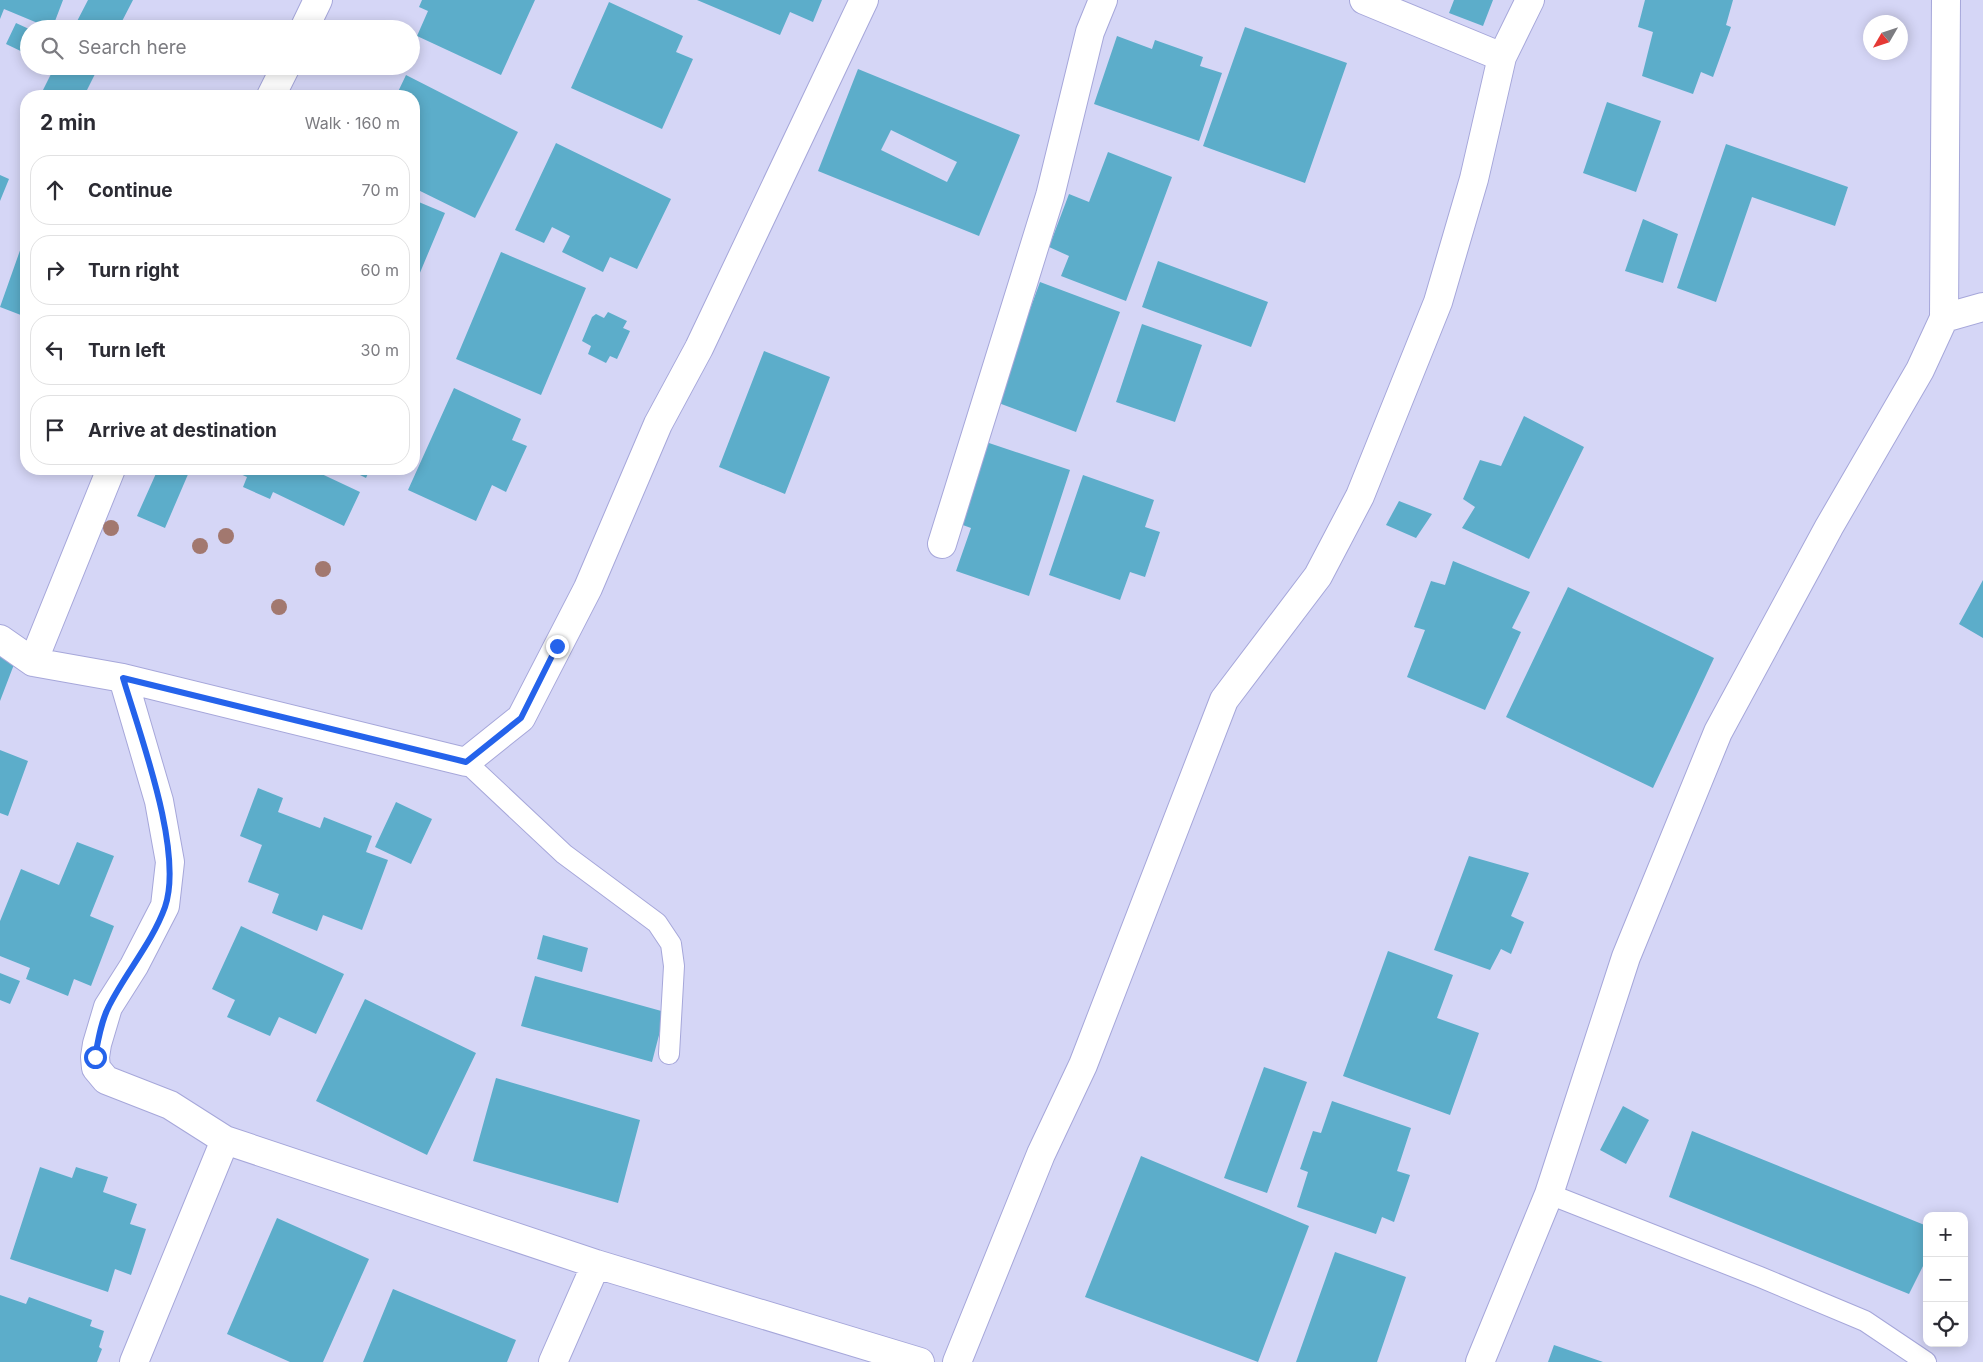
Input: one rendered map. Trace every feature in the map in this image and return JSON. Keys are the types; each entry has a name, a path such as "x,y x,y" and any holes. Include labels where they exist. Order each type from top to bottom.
{"street":[{"path":"308,20 318,0"},
{"path":"0,639 33,662 123,678 466,762 521,718 588,588 658,424 699,348 864,0"},
{"path":"942,544 1050,196 1090,32 1103,0"},
{"path":"1364,0 1502,57"},
{"path":"957,1362 1041,1154 1083,1065 1224,700 1318,576 1360,496 1438,302 1474,179 1502,57 1530,0"},
{"path":"1480,1362 1549,1194 1626,957 1718,732 1830,527 1920,370 1944,318 1946,0"},
{"path":"274,90 282,75"},
{"path":"1944,318 1983,307"},
{"path":"33,662 109,475"},
{"path":"123,678 159,801 170,862 165,906 134,966 108,1006 95,1057 96,1068 106,1080 170,1105 225,1140 596,1264 920,1362"},
{"path":"134,1362 225,1140"},
{"path":"553,1362 596,1264"}],"lane":[{"path":"466,762 564,854 657,923 671,944 674,966 668,1054"},
{"path":"1549,1194 1760,1277 1865,1321 1926,1362"}],"building":[{"path":"0,0 63,0 55,20 30,20 4,9 0,19"},
{"path":"88,0 133,0 123,20 78,20"},
{"path":"422,0 535,0 501,75 420,37 420,29 428,11 419,7"},
{"path":"697,0 822,0 813,22 790,12 780,35"},
{"path":"1454,0 1493,0 1483,26 1449,13"},
{"path":"1645,0 1733,0 1726,25 1731,27 1713,77 1701,72 1693,94 1642,76 1653,32 1638,27"},
{"path":"609,2 683,36 676,52 693,59 662,129 571,88"},
{"path":"16,23 20,25 20,51 6,44"},
{"path":"1245,27 1347,63 1305,183 1203,146"},
{"path":"1117,36 1152,49 1155,40 1203,57 1200,66 1222,73 1199,141 1094,104"},
{"path":"858,69 1020,135 979,236 818,171","holes":["891,130 957,162 947,182 881,150"]},
{"path":"50,75 94,75 87,90 43,90"},
{"path":"406,75 518,132 475,218 420,191 420,90 399,90"},
{"path":"1607,102 1661,121 1636,192 1583,173"},
{"path":"556,143 671,199 637,269 610,257 603,272 562,252 570,236 552,227 544,243 515,230"},
{"path":"1726,144 1848,187 1835,226 1752,197 1716,302 1677,288"},
{"path":"1108,152 1172,177 1126,301 1061,276 1069,256 1049,247 1069,194 1089,202"},
{"path":"0,175 9,179 0,201"},
{"path":"420,203 445,213 420,273"},
{"path":"1643,219 1678,234 1663,283 1625,271"},
{"path":"20,250 20,315 0,307"},
{"path":"501,252 586,288 541,395 456,359"},
{"path":"1158,261 1268,302 1251,347 1142,307"},
{"path":"1040,282 1120,312 1076,432 996,402"},
{"path":"608,312 627,321 623,328 630,331 617,359 610,356 606,363 588,354 591,346 582,341 592,317 596,314 604,318"},
{"path":"1142,324 1202,345 1175,422 1116,402"},
{"path":"764,351 830,377 785,494 719,467"},
{"path":"454,388 521,419 512,440 527,446 506,492 492,485 476,521 408,490 415,475 420,475 420,463"},
{"path":"1524,416 1584,447 1529,559 1462,528 1475,507 1463,499 1480,460 1501,466"},
{"path":"986,442 1070,470 1029,596 956,571 971,528 960,524"},
{"path":"155,475 188,475 165,528 137,516"},
{"path":"242,475 324,475 360,492 344,526 273,492 270,499 243,487 247,477"},
{"path":"1083,475 1154,500 1145,527 1160,532 1145,577 1130,572 1120,600 1049,575"},
{"path":"1399,501 1432,514 1416,538 1386,525"},
{"path":"1453,561 1530,592 1512,628 1521,632 1485,710 1407,677 1425,630 1414,627 1431,581 1445,585"},
{"path":"1983,580 1983,638 1959,624"},
{"path":"1568,587 1714,658 1653,788 1506,717"},
{"path":"0,647 18,654 0,701"},
{"path":"0,750 28,761 8,816 0,813"},
{"path":"258,788 283,798 278,812 320,828 324,817 372,836 366,852 388,860 362,930 323,915 317,931 272,913 279,894 248,882 262,845 240,836"},
{"path":"396,802 432,819 411,864 375,847"},
{"path":"77,842 114,856 90,916 114,926 91,986 74,979 68,996 26,979 30,968 0,956 0,921 21,869 59,885"},
{"path":"1469,856 1529,873 1511,916 1524,922 1511,954 1501,949 1490,970 1434,950"},
{"path":"241,926 344,974 316,1034 279,1017 270,1036 227,1017 235,1000 212,989"},
{"path":"543,935 588,948 582,972 537,959"},
{"path":"1388,951 1453,975 1437,1018 1479,1033 1450,1115 1343,1076"},
{"path":"0,973 20,981 10,1004 0,1000"},
{"path":"535,976 665,1012 652,1062 521,1026"},
{"path":"365,999 476,1053 427,1155 316,1101"},
{"path":"1264,1067 1307,1082 1267,1193 1224,1178"},
{"path":"496,1078 640,1120 618,1203 473,1161"},
{"path":"1332,1101 1411,1128 1397,1171 1410,1175 1394,1222 1382,1217 1376,1234 1297,1207 1308,1172 1300,1169 1313,1131 1321,1133"},
{"path":"1623,1106 1649,1120 1626,1164 1600,1150"},
{"path":"1692,1131 1923,1224 1923,1266 1909,1294 1669,1197"},
{"path":"1141,1156 1309,1226 1258,1362 1085,1297"},
{"path":"40,1167 72,1178 76,1167 108,1177 103,1192 137,1204 130,1224 146,1229 131,1275 115,1269 108,1292 10,1259"},
{"path":"277,1218 369,1259 323,1362 290,1362 227,1334"},
{"path":"1335,1252 1406,1277 1377,1362 1296,1362"},
{"path":"393,1289 516,1340 507,1362 363,1362"},
{"path":"0,1295 26,1304 29,1297 92,1320 90,1326 104,1331 99,1347 102,1349 97,1362 0,1362"},
{"path":"1554,1345 1603,1362 1548,1362"}],"route":[{"path":"95,1057 108,1006 134,966 165,906 170,862 159,801 123,678 466,762 521,718 557,646"}]}
